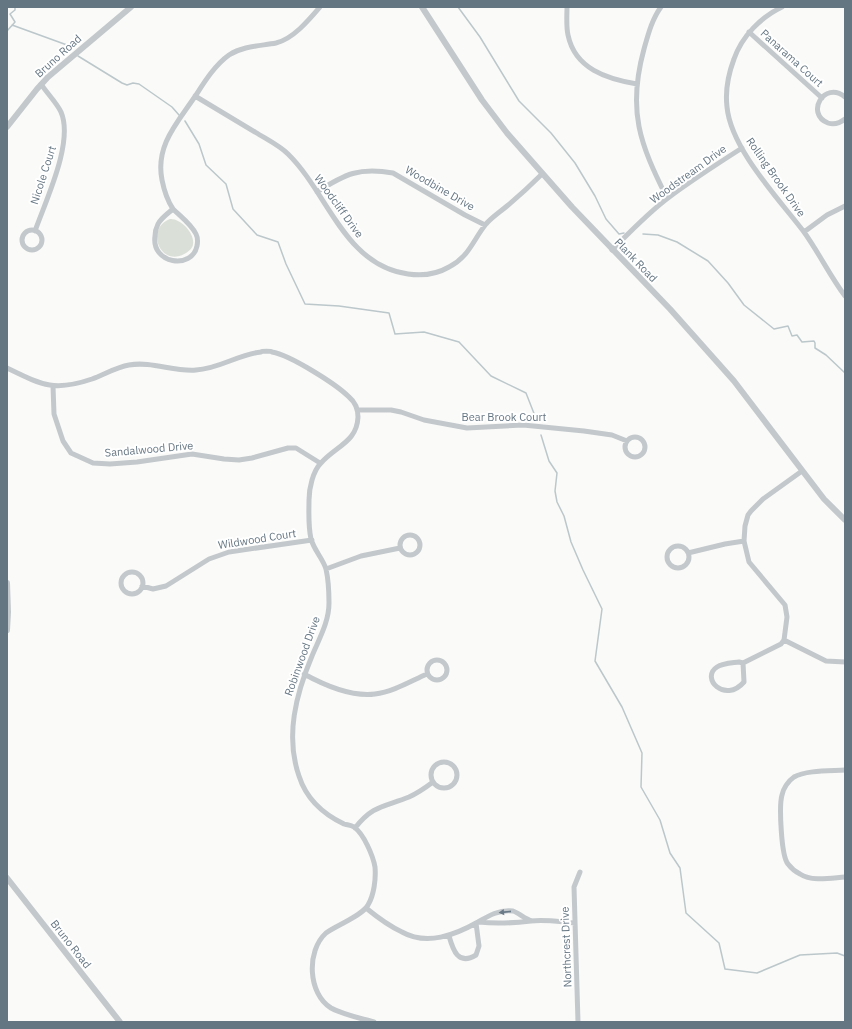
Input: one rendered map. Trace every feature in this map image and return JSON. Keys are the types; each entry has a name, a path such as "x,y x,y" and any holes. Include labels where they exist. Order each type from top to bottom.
{"street":[{"name":"Bruno Road","path":"7,128 41,84 64,62 131,7"},
{"path":"173,209 161,219 157,226 154,239 156,248 164,258 172,261 186,259 193,254 198,239 193,229 169,203 164,188 161,174 164,146 169,134 214,70 230,55 245,48 278,42 299,30 308,22 320,7"},
{"name":"Plank Road","path":"422,7 482,100 508,133 542,174 612,250 670,309 734,381 824,499 845,520"},
{"path":"567,7 568,35 574,52 580,59 601,76 616,81 636,84"},
{"path":"661,7 648,37 638,70 636,84 637,120 639,133 651,166 667,198"},
{"name":"Rolling Brook Drive","path":"782,7 764,18 749,32 736,53 729,74 727,90 727,107 730,122 742,148 781,204 804,232 845,296"},
{"name":"Panarama Court","path":"749,32 822,98"},
{"name":"Nicole Court","path":"35,230 63,153 64,134 61,112 41,84"},
{"name":"Panarama Court","path":"845,97 838,93 832,92 826,94 818,103 819,115 823,120 835,124 845,119"},
{"name":"Woodcliff Drive","path":"195,96 287,153 317,192 340,227 356,246 384,268 400,273 417,275 426,274 448,268 463,258 485,225 526,190 542,174"},
{"name":"Woodstream Drive","path":"612,250 667,198 742,148"},
{"name":"Woodbine Drive","path":"317,192 342,176 355,172 380,171 394,173 465,215 485,225"},
{"path":"804,232 845,206"},
{"path":"7,368 38,383 53,386 73,385 130,365 150,364 180,370 197,370 210,368 262,351 274,352 294,361 331,382 348,395 358,410"},
{"name":"Sandalwood Drive","path":"53,386 54,414 62,441 71,453 93,463 110,464 137,462 192,454 239,460 288,448 296,448 320,463"},
{"name":"Bear Brook Court","path":"358,410 391,410 424,420 467,428 523,425 584,430 616,436 627,441"},
{"name":"Robinwood Drive","path":"358,410 357,422 353,435 320,463 313,478 309,496 309,522 312,540 326,569 329,604 326,621 298,691 293,718 293,752 299,779 316,805 333,817 355,828 369,848 374,864 374,887 366,908"},
{"path":"743,663 744,682 740,687 730,691 722,691 715,686 712,681 712,673 716,667 724,664 739,662 743,663 781,644 784,640 787,617 784,605 749,562 744,541 746,520 751,511 764,499 802,471"},
{"path":"409,535 417,537 420,543 419,551 411,556 406,555 400,548 401,540 409,535"},
{"name":"Wildwood Court","path":"142,586 153,588 166,586 209,559 229,552 312,540"},
{"path":"688,553 744,541"},
{"path":"675,547 681,547 688,553 688,562 681,567 672,566 668,562 669,553 675,547"},
{"path":"326,569 362,556 400,548"},
{"name":"Wildwood Court","path":"129,572 135,572 142,578 142,586 135,593 132,594 126,592 121,584 122,578 129,572"},
{"path":"7,583 7,630"},
{"path":"784,640 826,661 845,662"},
{"path":"441,660 447,667 447,673 442,679 433,680 427,674 427,668 432,661 441,660"},
{"path":"304,674 315,680 343,690 356,693 375,694 401,686 427,674"},
{"path":"449,763 456,770 456,781 449,787 440,788 433,782 432,773 434,767 439,764 449,763"},
{"path":"845,770 801,774 792,779 781,796 782,842 784,854 788,864 806,878 815,879 845,877"},
{"path":"355,828 363,817 371,811 390,803 408,798 433,782"},
{"name":"Northcrest Drive","path":"578,1022 574,887 580,872"},
{"name":"Bruno Road","path":"7,878 120,1022"},
{"path":"374,1022 330,1007 320,997 313,980 313,961 320,940 327,933 366,908 392,927 407,935 428,939 449,936 457,933 496,913 512,911 532,921"},
{"path":"477,922 525,923 532,921 575,923"},
{"path":"449,936 451,946 457,955 463,958 471,958 476,955 479,946 477,922"}],"shaded area":[{"path":"170,219 178,221 186,227 192,235 193,240 191,249 177,257 169,256 163,252 159,246 157,238 158,231 162,224"}],"waterway":[{"path":"7,31 15,22 10,14 15,10 15,7"},
{"path":"458,7 480,37 519,101 551,133 575,163 595,196 606,219 619,234 624,233"},
{"path":"12,25 67,45 72,50"},
{"path":"78,56 122,83 127,85 133,83 139,84 172,107 179,115"},
{"path":"185,121 199,144 206,165 226,184 233,209 257,235 278,242 286,264 305,304 339,306 389,313 395,334 424,332 459,342 491,376 526,393 535,416"},
{"path":"643,234 658,235 677,242 708,261 728,283 744,305 774,329 788,326 792,336 797,335 802,342 814,341 815,348 826,355 845,373"},
{"path":"541,435 549,461 557,473 555,491 557,502 564,516 571,542 602,609 595,661 622,707 642,753 641,787 660,820 670,853 680,868 686,913 719,943 725,969 757,973 800,955 837,953 845,956"}]}
